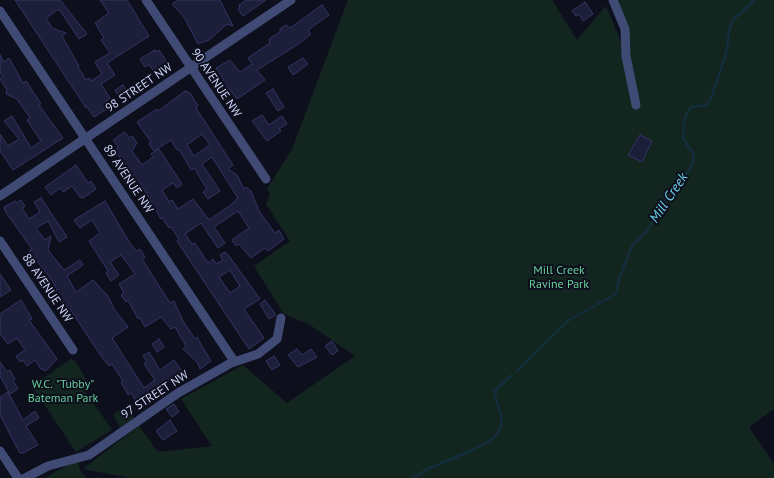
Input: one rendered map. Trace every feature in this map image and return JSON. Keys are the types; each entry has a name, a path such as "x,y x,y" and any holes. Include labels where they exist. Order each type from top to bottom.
{"street":[{"name":"90 AVENUE NW","path":"146,0 266,179"},
{"name":"98 STREET NW","path":"0,196 291,0"},
{"path":"613,0 626,29 626,56 636,105"},
{"name":"89 AVENUE NW","path":"0,11 234,361"},
{"name":"88 AVENUE NW","path":"0,241 74,350"},
{"name":"97 STREET NW","path":"25,478 48,466 89,455 178,393 234,361 255,355 273,343 278,336 281,318"},
{"path":"0,451 18,478"}],"green space":[{"name":"Mill Creek Ravine Park","path":"348,0 552,0 577,40 606,6 626,54 625,29 613,0 774,0 774,409 749,427 774,464 774,478 131,478 83,469 139,426 158,452 212,446 181,399 243,365 287,403 355,356 310,325 284,314 254,266 290,241 266,204 270,194 267,189 292,149"},
{"name":"W.C. \"Tubby\" Bateman Park","path":"71,359 75,361 91,387 85,391 112,430 76,452 32,386"},
{"path":"126,406 134,418 120,427 113,414"},
{"path":"78,459 80,470 86,478 45,478"}],"building":[{"path":"15,0 60,0 87,34 79,39 59,9 46,18 52,28 66,33 62,36 78,67 86,80 89,78 91,81 102,74 95,62 110,53 101,40 104,38 95,23 109,13 100,0 127,0 149,36 107,63 115,75 101,84 110,98 106,101 110,107 94,117 86,108"},
{"path":"178,0 220,0 233,26 227,24 209,40 198,44 184,17 172,4"},
{"path":"246,0 266,0 243,16 238,9 239,5"},
{"path":"585,2 593,14 583,21 579,14 576,16 572,11"},
{"path":"322,5 329,15 308,30 311,34 257,70 265,80 237,99 227,86 226,88 221,81 224,80 216,68 230,60 240,72 252,64 248,58 270,43 269,39 280,32 280,29 286,25 290,28"},
{"path":"155,50 156,52 159,50 170,67 157,75 149,65 145,67 140,59"},
{"path":"0,55 4,62 9,58 23,83 26,81 41,104 39,105 63,138 13,170 0,151 0,134 8,146 19,139 4,121 12,116 31,148 41,141 27,120 30,118 17,99 6,94 7,90 0,79 3,77 0,73"},
{"path":"303,58 308,64 293,75 288,67"},
{"path":"123,85 128,93 120,98 115,90"},
{"path":"273,89 284,107 278,111 266,93"},
{"path":"185,91 190,93 198,106 196,108 233,165 228,169 237,175 244,189 246,187 251,191 259,211 275,233 279,230 284,239 268,251 265,248 251,258 239,244 236,246 232,240 249,228 238,211 214,227 225,243 218,248 201,223 185,234 192,244 195,243 208,263 213,259 216,264 223,260 220,255 225,252 260,299 244,309 264,338 249,349 177,241 179,239 171,227 169,228 161,219 141,184 134,178 115,151 118,147 113,140 125,132 129,138 132,136 137,143 132,151 142,165 153,157 151,154 159,149 182,184 177,188 173,183 162,190 169,202 172,200 178,209 193,199 209,220 232,204 238,198 212,157 202,164 220,191 208,199 203,192 207,189 194,168 191,170 179,149 177,150 171,140 154,151 149,144 151,142 137,122 157,109 158,111","holes":["202,134 210,145 194,156 187,145","230,270 240,286 230,293 219,277"]},
{"path":"262,115 269,125 282,116 287,124 267,141 252,121"},
{"path":"640,135 652,141 642,162 628,155"},
{"path":"76,165 88,183 91,181 96,189 83,198 80,197 72,186 63,192 60,188 51,195 45,187"},
{"path":"41,198 67,237 59,242 48,221 36,228 45,240 51,236 48,250 64,270 80,260 83,265 67,276 76,292 93,280 108,296 114,309 128,327 112,338 144,388 155,380 144,364 147,362 143,356 149,352 160,370 174,360 186,377 177,383 173,378 152,392 154,395 139,406 131,393 128,395 121,382 123,381 112,364 109,366 70,309 61,301 55,292 57,290 53,282 29,251 32,249 5,211 4,207 21,200 25,206 22,208 29,219 40,212 34,202"},
{"path":"105,201 131,245 137,251 140,249 145,257 142,259 170,303 174,301 183,321 195,339 197,337 211,361 200,369 198,363 183,349 186,346 175,327 171,329 161,317 145,327 140,318 138,319 128,300 126,302 121,295 124,293 119,284 135,274 121,255 110,262 119,275 111,281 106,273 108,271 89,241 100,233 92,220 80,228 74,220"},
{"path":"0,274 11,290 0,297"},
{"path":"21,300 32,319 29,320 57,359 46,371 40,368 35,360 27,366 23,360 20,362 16,356 25,350 17,338 8,344 0,334 0,314"},
{"path":"265,300 276,315 269,319 260,304"},
{"path":"159,339 164,347 157,352 152,344"},
{"path":"332,341 338,351 332,355 325,346"},
{"path":"297,349 302,355 311,349 317,357 298,367 288,355"},
{"path":"274,356 280,365 272,370 266,361"},
{"path":"0,362 7,372 10,370 15,379 13,380 18,389 10,394 0,376"},
{"path":"8,392 23,420 35,411 39,418 26,426 38,445 23,453 20,453 0,415 0,397"},
{"path":"174,404 179,412 172,417 166,409"},
{"path":"170,420 177,431 163,440 156,431"}],"waterway":[{"name":"Mill Creek","path":"517,371 569,320 616,294 620,276 632,246 647,231 664,201 685,177 692,165 694,155 683,138 685,117 691,107 707,105 726,54 730,26 734,19 754,0"},
{"name":"Mill Creek","path":"414,478 427,469 475,449 494,438 500,430 502,419 494,392 512,375"}]}
